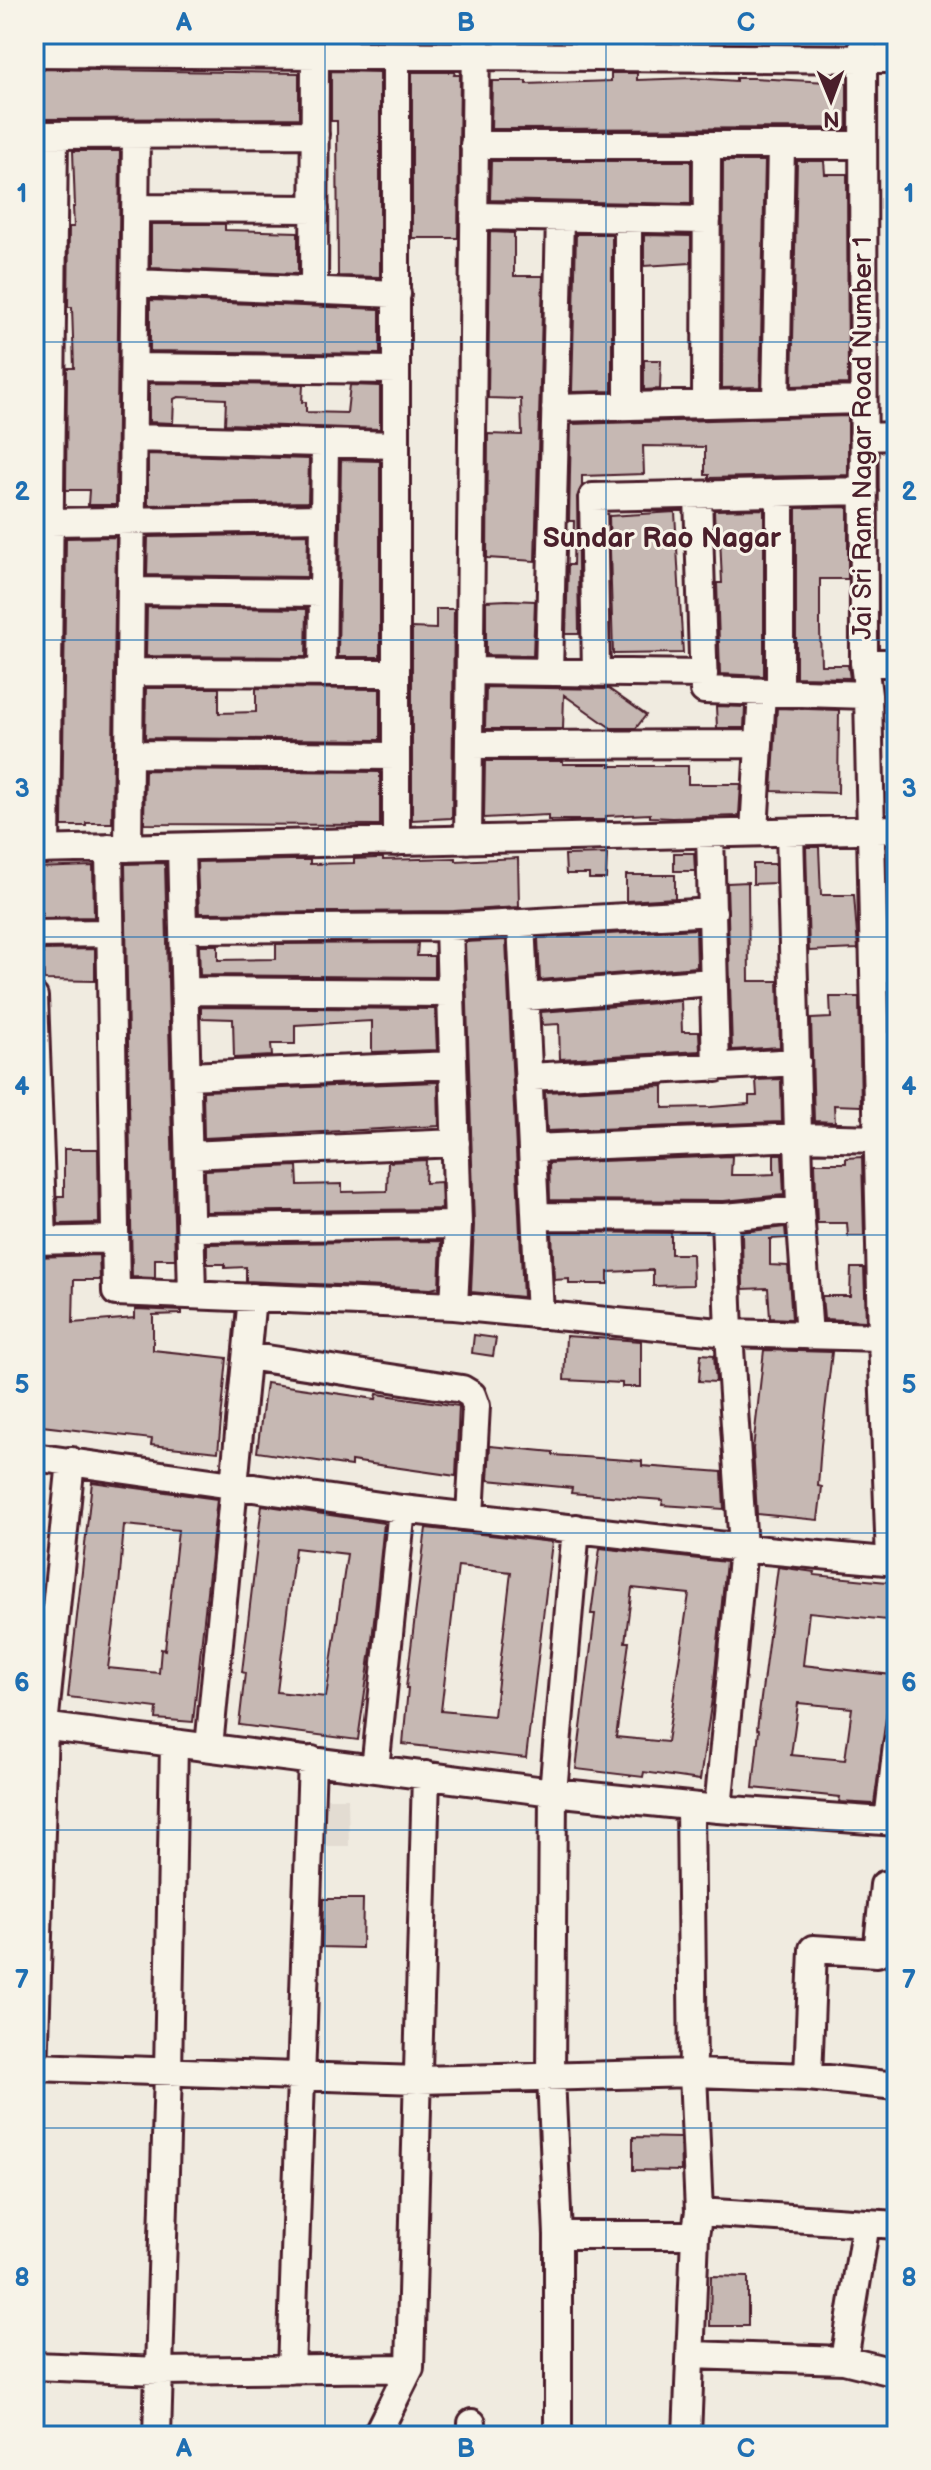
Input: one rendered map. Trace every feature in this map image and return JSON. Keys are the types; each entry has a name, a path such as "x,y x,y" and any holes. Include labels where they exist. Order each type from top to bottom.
{"street":[{"path":"45,47 137,44 315,55 396,56 476,45 863,46 897,59"},
{"path":"468,840 476,45"},
{"name":"Jai Sri Ram Nagar Road Number 1","path":"863,46 864,663 884,830 886,984 879,1139 889,1183 882,1337 892,1460 894,1562"},
{"path":"314,290 315,55"},
{"path":"396,56 396,842"},
{"path":"315,134 44,136 50,522 40,850 884,830"},
{"path":"136,136 129,754 110,933 116,1292 454,1306 729,1333 882,1337"},
{"path":"474,145 863,145"},
{"path":"706,404 707,145"},
{"path":"776,402 781,145"},
{"path":"135,208 315,209"},
{"path":"474,216 707,220"},
{"path":"549,672 560,218"},
{"path":"628,219 628,406"},
{"path":"135,283 397,294"},
{"path":"134,367 396,370"},
{"path":"555,408 863,400"},
{"path":"863,437 897,436"},
{"path":"133,438 396,445"},
{"path":"322,673 325,443"},
{"path":"596,673 593,497 864,491"},
{"path":"754,832 757,744 771,691 780,493"},
{"path":"698,495 704,690 868,695"},
{"path":"50,522 324,518"},
{"path":"131,591 323,593"},
{"path":"864,663 897,663"},
{"path":"470,671 704,674"},
{"path":"130,672 396,673"},
{"path":"469,745 757,744"},
{"path":"129,754 396,756"},
{"path":"790,832 800,1210 809,1336"},
{"path":"710,834 716,1068"},
{"path":"181,847 192,1295"},
{"path":"183,929 449,927 713,912"},
{"path":"521,923 540,1315"},
{"path":"449,927 458,1225 454,1306"},
{"path":"34,934 110,933"},
{"path":"525,997 712,982"},
{"path":"185,991 451,993"},
{"path":"34,997 38,1241 115,1239"},
{"path":"529,1077 797,1062"},
{"path":"187,1076 453,1065"},
{"path":"532,1148 799,1137 879,1139"},
{"path":"189,1155 456,1143"},
{"path":"536,1216 725,1217 800,1210"},
{"path":"718,1809 743,1548 725,1217"},
{"path":"191,1228 458,1225"},
{"path":"209,1747 252,1297"},
{"path":"247,1356 462,1389 472,1395 476,1406 470,1516"},
{"path":"34,1457 402,1509 894,1562"},
{"path":"34,2076 39,1725 71,1461"},
{"path":"375,1769 402,1509"},
{"path":"558,2436 558,2235 551,2076 553,1792 576,1528"},
{"path":"39,1725 553,1792 718,1809 892,1821 897,1745"},
{"path":"157,2436 174,1743"},
{"path":"291,2370 312,1760"},
{"path":"376,2436 410,2368 426,1775"},
{"path":"687,2436 697,2223 690,1806"},
{"path":"808,2077 813,1949 877,1953 884,1885 897,1887"},
{"path":"34,2067 418,2080 693,2073 808,2077 897,2086"},
{"path":"558,2235 697,2223 897,2225"},
{"path":"844,2360 866,2223"},
{"path":"691,2355 844,2360 897,2373"},
{"path":"34,2366 160,2371 410,2368"}],"shaded area":[{"path":"297,1798 348,1798 349,1846 297,1846"}],"building":[{"path":"408,34 456,34 456,40 407,40"},
{"path":"610,34 636,34 636,41 610,41"},
{"path":"34,69 299,73 299,118 34,119"},
{"path":"331,71 380,72 380,277 338,276 337,121 331,121"},
{"path":"412,72 455,72 454,75 460,75 458,238 412,238"},
{"path":"611,73 637,73 637,80 692,78 736,81 736,78 753,78 847,83 847,128 491,129 492,81 526,81 526,84 611,81"},
{"path":"73,151 120,151 116,505 88,505 89,490 66,490 67,368 74,368 72,307 68,307 69,227 74,227 75,207"},
{"path":"491,161 691,161 691,204 490,200"},
{"path":"723,161 765,161 760,387 722,388"},
{"path":"797,161 824,161 825,174 847,174 848,384 792,386"},
{"path":"151,224 225,224 225,230 298,232 298,274 151,268"},
{"path":"490,232 514,233 514,276 543,276 535,561 487,558 488,434 522,435 521,399 488,398"},
{"path":"576,234 612,234 612,391 572,392"},
{"path":"644,235 691,236 691,263 644,266"},
{"path":"150,300 380,309 380,354 150,351"},
{"path":"644,360 661,360 660,389 644,390"},
{"path":"149,383 303,385 302,402 306,402 306,412 347,413 350,385 380,386 380,429 225,424 226,399 178,397 174,399 173,423 149,422"},
{"path":"848,416 848,475 709,478 705,475 705,447 643,446 644,474 582,476 577,497 579,634 566,634 568,565 573,565 574,521 569,521 571,424"},
{"path":"148,454 309,459 308,502 148,505"},
{"path":"341,460 380,461 380,657 338,657"},
{"path":"848,507 848,579 820,579 820,628 821,665 848,665 850,678 796,677 796,508"},
{"path":"764,509 764,676 720,674 717,583 722,583 720,535 715,535 714,510"},
{"path":"675,512 683,653 613,654 609,516"},
{"path":"308,534 307,577 147,575 148,537"},
{"path":"116,537 112,823 62,826 66,538"},
{"path":"486,601 535,601 533,656 486,655"},
{"path":"147,607 307,609 306,657 146,656"},
{"path":"436,609 454,609 452,818 412,820 412,628 436,629"},
{"path":"486,687 609,689 646,715 636,728 611,728 564,695 563,729 485,729"},
{"path":"146,688 219,688 219,713 256,712 256,688 380,689 380,740 145,738"},
{"path":"716,706 745,707 744,728 717,728"},
{"path":"777,708 839,710 838,793 772,791"},
{"path":"485,761 688,766 688,784 741,784 739,816 672,818 650,817 650,814 606,816 606,820 548,820 548,815 484,818"},
{"path":"145,770 380,772 380,825 144,824"},
{"path":"806,847 819,847 821,895 854,895 858,949 809,951"},
{"path":"674,853 694,853 695,871 674,871"},
{"path":"607,854 606,879 589,879 589,874 566,874 565,855"},
{"path":"456,858 456,861 518,858 519,907 454,911 199,913 197,862 310,860 310,864 354,863 354,859"},
{"path":"165,863 175,1259 155,1259 155,1278 132,1277 125,864"},
{"path":"753,864 775,864 775,883 753,884"},
{"path":"93,866 94,917 42,918 42,912 34,912 34,868"},
{"path":"626,875 675,875 675,898 626,901"},
{"path":"748,882 749,981 778,981 780,1047 732,1050 727,883"},
{"path":"696,929 697,967 540,980 538,938"},
{"path":"506,940 523,1297 471,1292 474,1225 465,942"},
{"path":"418,943 417,956 434,956 434,977 200,975 199,945 218,945 218,960 276,959 276,944"},
{"path":"95,949 95,981 44,980 43,950"},
{"path":"830,997 859,997 861,1106 834,1105 835,1122 814,1121 811,1019 831,1018"},
{"path":"681,1001 682,1032 699,1032 700,1051 560,1059 559,1024 542,1025 541,1012"},
{"path":"201,1007 435,1009 437,1050 372,1052 372,1021 295,1025 295,1044 271,1044 272,1056 234,1058 233,1019 201,1018"},
{"path":"781,1079 782,1122 547,1131 545,1092 663,1086 663,1108 711,1107 749,1104 749,1096 757,1096 756,1080"},
{"path":"438,1082 439,1126 204,1138 203,1091"},
{"path":"64,1149 98,1149 99,1223 58,1224 57,1196 64,1196"},
{"path":"774,1154 782,1154 784,1195 724,1201 550,1200 549,1163 732,1156 731,1175 752,1175 774,1174"},
{"path":"862,1157 864,1236 848,1236 847,1223 817,1223 815,1163 846,1163 846,1158"},
{"path":"426,1160 425,1183 441,1182 442,1209 206,1212 205,1170 297,1166 298,1185 342,1184 342,1192 387,1191 388,1162"},
{"path":"785,1227 786,1238 770,1239 770,1265 788,1266 792,1319 770,1318 768,1288 743,1289 742,1232"},
{"path":"552,1232 671,1233 671,1254 692,1254 693,1285 653,1286 653,1270 608,1272 608,1284 569,1284 569,1279 554,1280"},
{"path":"441,1241 439,1287 431,1289 246,1281 246,1267 225,1268 225,1264 207,1264 207,1244"},
{"path":"99,1255 100,1280 74,1280 73,1323 135,1318 135,1309 182,1311 182,1314 153,1315 153,1350 227,1358 218,1452 151,1445 152,1439 34,1425 34,1257"},
{"path":"851,1268 864,1268 866,1321 824,1319 822,1296 850,1296"},
{"path":"474,1335 496,1338 493,1356 472,1353"},
{"path":"566,1336 641,1341 641,1387 564,1380"},
{"path":"764,1350 832,1352 821,1445 818,1486 822,1487 818,1520 757,1514 753,1449"},
{"path":"701,1354 714,1355 716,1382 699,1381"},
{"path":"266,1383 376,1399 377,1394 459,1406 456,1476 351,1461 351,1466 257,1452"},
{"path":"490,1446 553,1452 553,1455 642,1461 642,1466 722,1472 724,1509 662,1505 663,1500 571,1493 572,1488 488,1480"},
{"path":"92,1482 217,1499 193,1722 156,1719 157,1708 68,1697","holes":["124,1525 178,1530 165,1650 161,1649 159,1673 108,1668"]},
{"path":"262,1505 384,1523 358,1740 239,1725 245,1673 242,1672","holes":["295,1548 347,1554 326,1697 277,1692"]},
{"path":"426,1528 552,1542 526,1758 403,1744 406,1688","holes":["458,1566 511,1572 494,1716 441,1711"]},
{"path":"600,1548 726,1562 713,1692 700,1780 644,1772 643,1777 576,1769 595,1614 591,1614","holes":["632,1588 689,1594 667,1742 616,1737 629,1642 625,1642"]},
{"path":"778,1567 815,1572 814,1575 897,1583 897,1621 809,1612 803,1665 892,1675 874,1804 839,1802 840,1797 753,1788 757,1729","holes":["798,1703 852,1708 845,1760 791,1755"]},
{"path":"323,1899 363,1899 362,1948 322,1947"},
{"path":"633,2137 680,2138 681,2171 633,2170"},
{"path":"711,2276 748,2277 748,2326 710,2326"}],"district":[{"name":"Sundar Rao Nagar","path":"662,538"}]}
